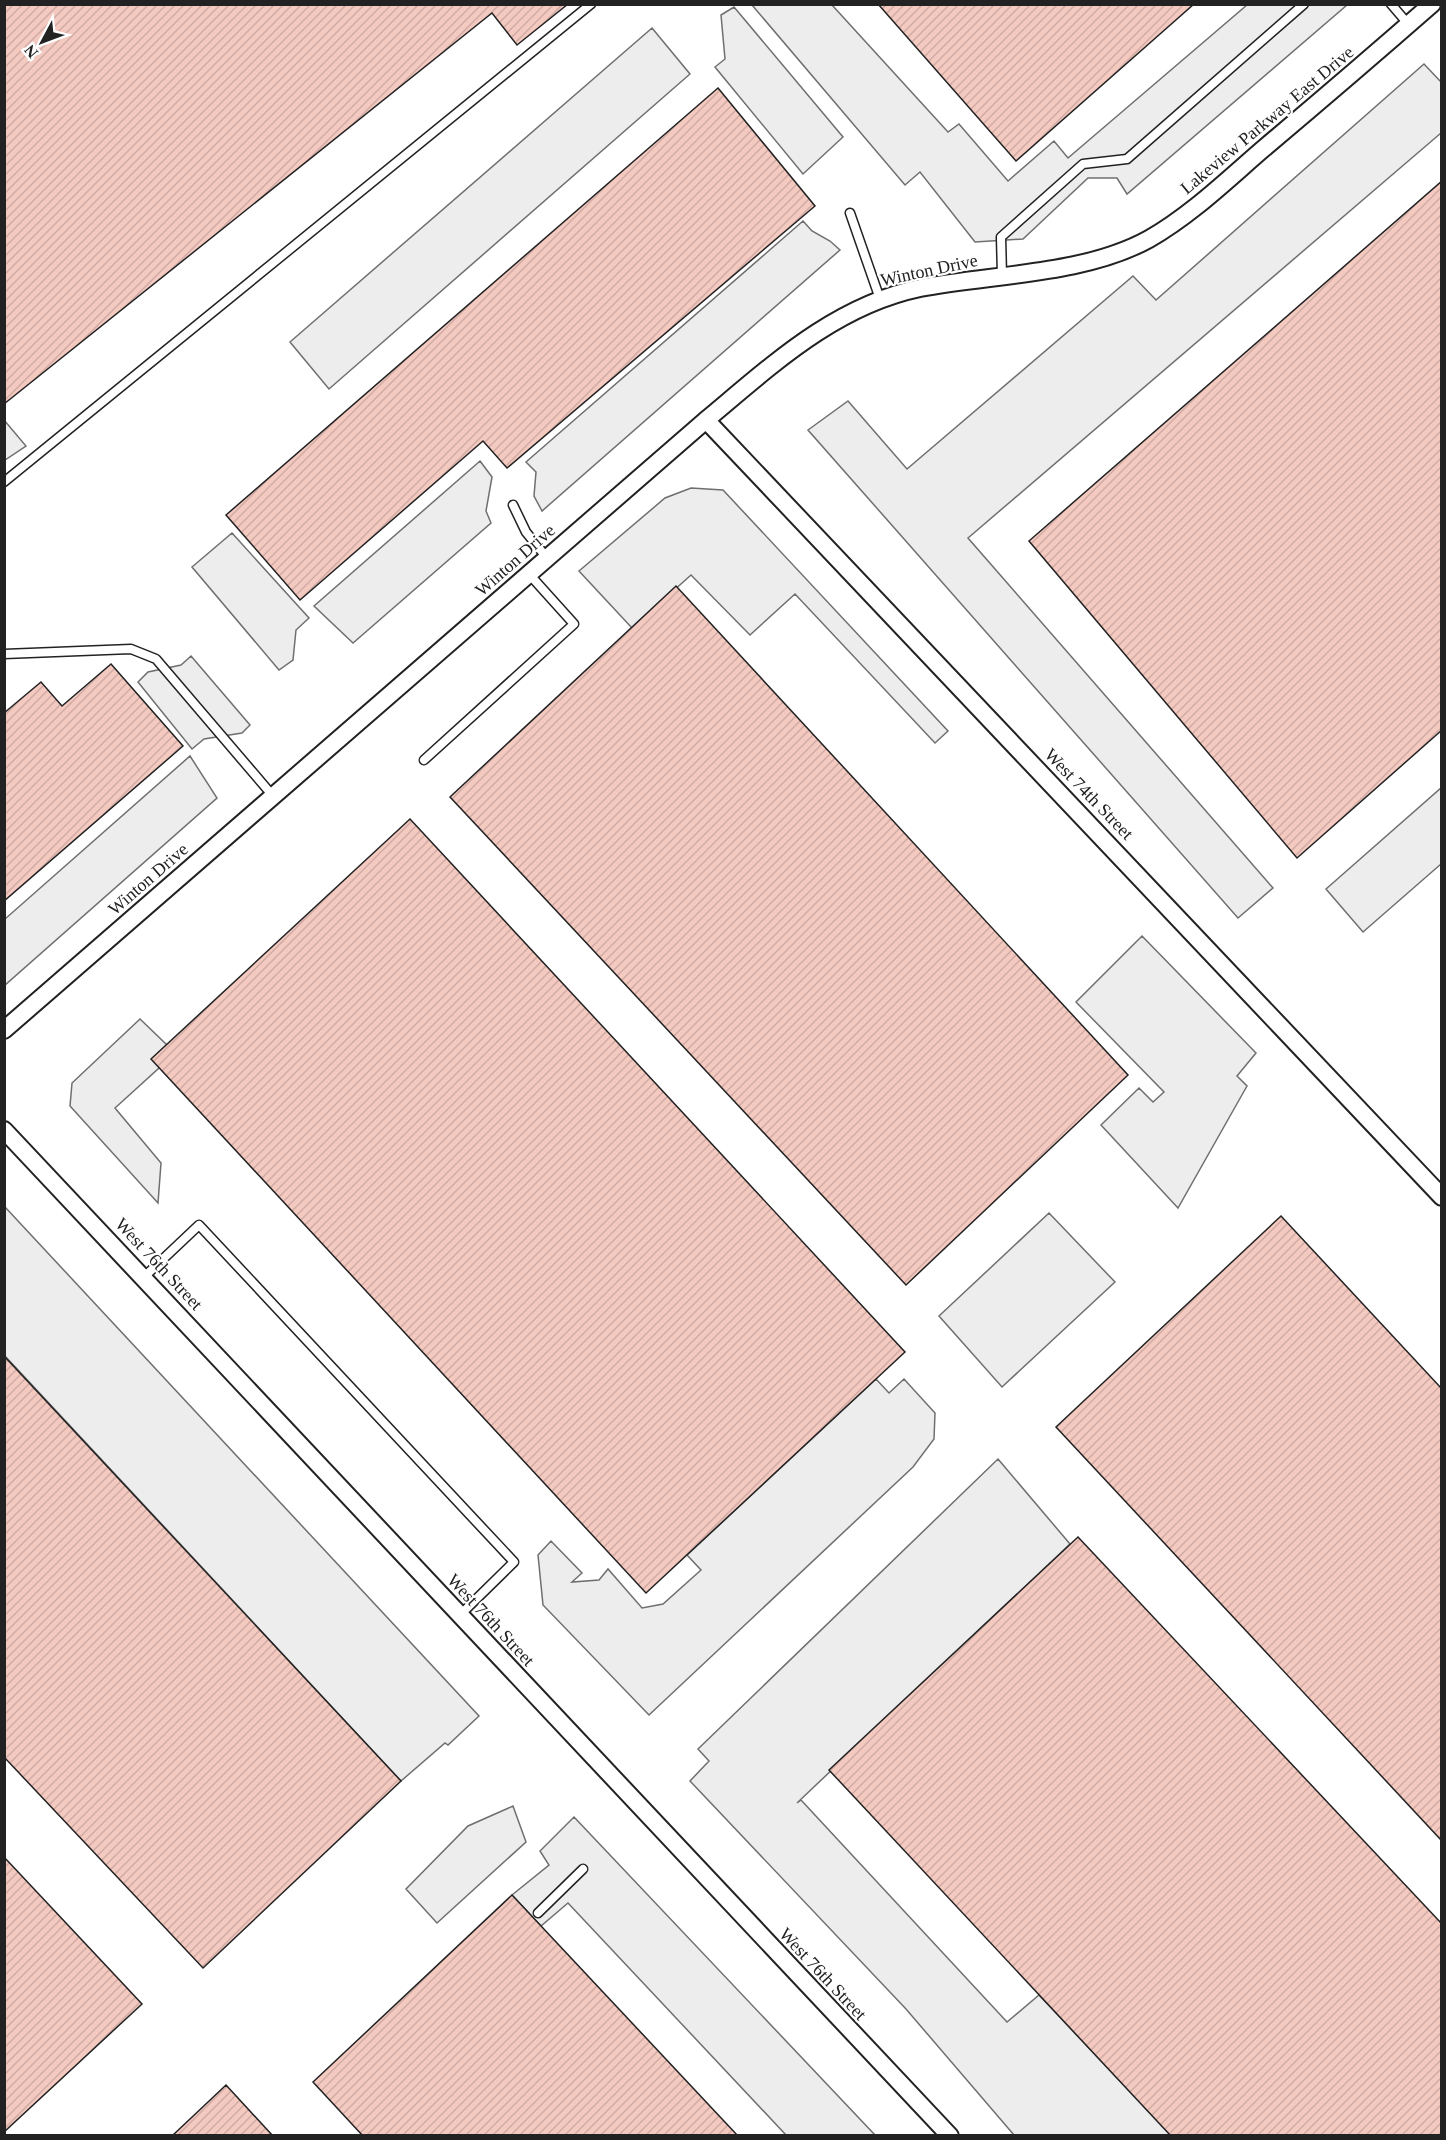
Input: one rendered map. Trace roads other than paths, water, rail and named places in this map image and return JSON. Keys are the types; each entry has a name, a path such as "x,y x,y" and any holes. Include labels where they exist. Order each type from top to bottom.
{"street":[{"name":"Lakeview Parkway East Drive","path":"1118,252 1149,239 1195,207 1432,4"},
{"name":"Winton Drive","path":"4,1030 706,420 796,345 837,318 880,299 918,288 1098,258 1118,252"},
{"name":"West 74th Street","path":"706,420 1442,1197"},
{"name":"West 76th Street","path":"4,1130 950,2136"}],"lane":[{"path":"4,482 591,4"},
{"path":"1002,275 1001,237 1083,164 1127,159 1304,4"},
{"path":"1391,4 1409,24"},
{"path":"850,213 880,299"},
{"path":"513,506 526,532 547,558"},
{"path":"424,760 574,624 529,574"},
{"path":"4,654 131,649 156,659 273,796"},
{"path":"144,1277 199,1225 490,1536 514,1562 460,1615"},
{"path":"538,1913 583,1869"}]}
